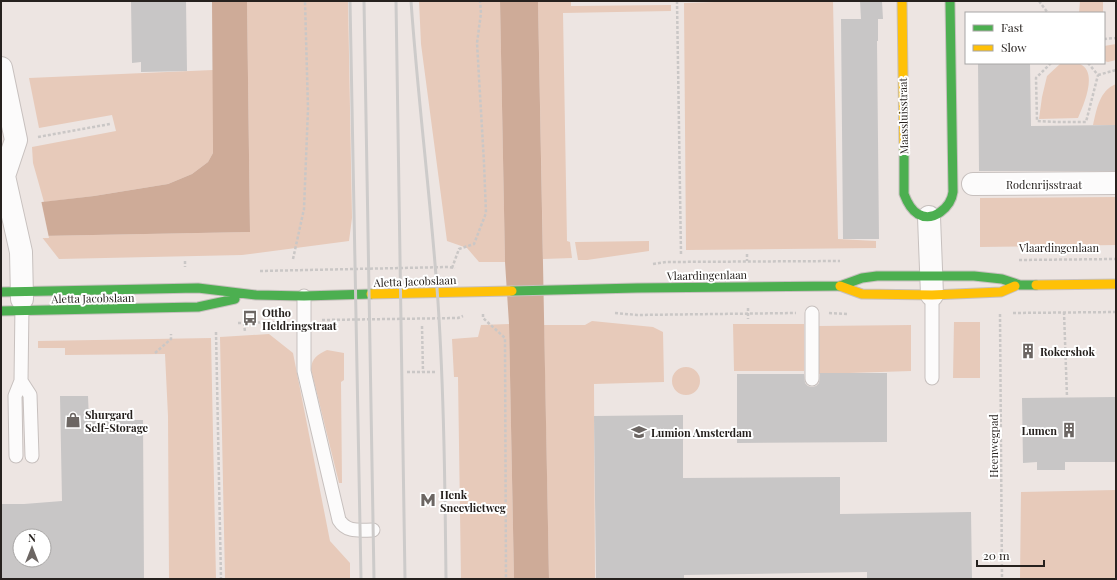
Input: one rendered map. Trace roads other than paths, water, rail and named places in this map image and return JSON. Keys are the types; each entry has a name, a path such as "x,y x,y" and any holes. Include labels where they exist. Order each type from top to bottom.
{"street":[{"name":"Maassluisstraat","path":"902,1 904,194 908,204 914,212 922,216 930,217"},
{"path":"932,286 930,217 936,215 952,200 950,1"},
{"path":"1,68 16,140 4,179 21,252 17,299"},
{"name":"Rodenrijsstraat","path":"972,184 1116,183"},
{"name":"Vlaardingenlaan","path":"574,290 840,286 862,278 877,276 932,286 1001,292 1020,285"},
{"name":"Vlaardingenlaan","path":"840,286 862,294 932,286 974,276 1002,279 1020,285 1116,284"},
{"name":"Aletta Jacobslaan","path":"1,311 17,299 198,288 256,295 304,296 574,290"},
{"name":"Aletta Jacobslaan","path":"17,299 198,307 256,295"}],"lane":[{"path":"932,286 932,378"},
{"path":"304,296 304,371 339,520 347,529 373,530"},
{"path":"16,456 15,396 21,381 17,299"},
{"path":"812,313 812,379"},
{"path":"21,381 30,395 32,456"}],"railway":[{"path":"350,1 361,579"},
{"path":"364,1 374,579"},
{"path":"396,1 405,579"},
{"path":"411,1 438,302 445,475 446,579"}],"place":[{"name":"Ottho Heldringstraat","path":"250,318"},
{"name":"Rokershok","path":"1028,351"},
{"name":"Shurgard Self-Storage","path":"73,420"},
{"name":"Lumen","path":"1069,430"},
{"name":"Lumion Amsterdam","path":"639,432"},
{"name":"Henk Sneevlietweg","path":"428,500"}]}
